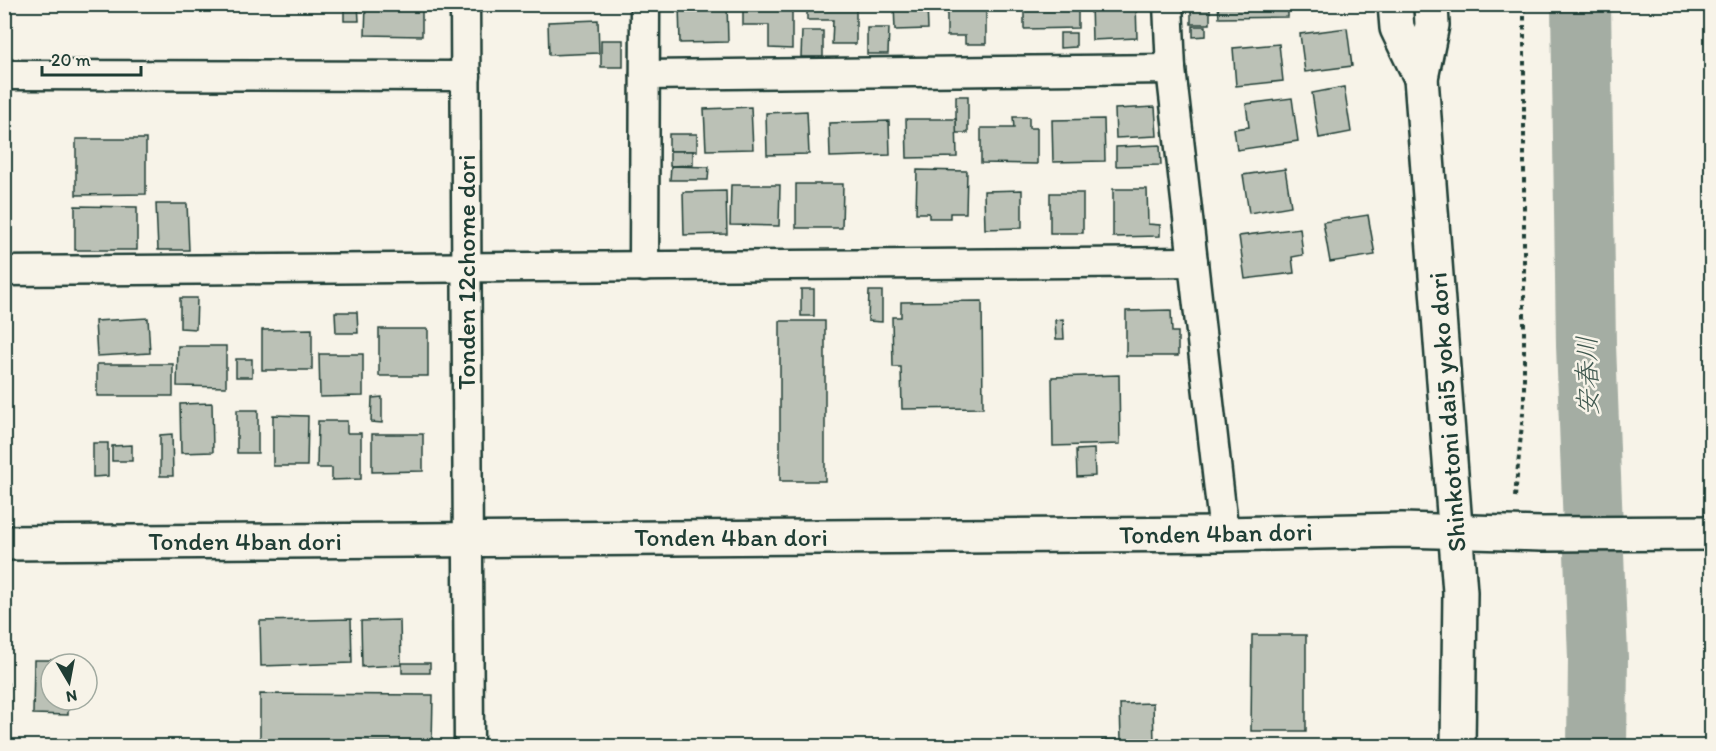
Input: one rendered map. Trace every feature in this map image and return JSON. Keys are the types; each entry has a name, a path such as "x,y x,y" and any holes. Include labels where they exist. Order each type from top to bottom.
{"street":[{"name":"Tonden 12chome dori","path":"465,4 469,747"},
{"path":"644,267 645,4"},
{"path":"1168,4 1171,69 1224,534"},
{"name":"Shinkotoni dai5 yoko dori","path":"1395,4 1397,28 1421,78"},
{"name":"Shinkotoni dai5 yoko dori","path":"1431,4 1432,26 1421,78 1460,592 1458,747"},
{"path":"645,75 1171,69"},
{"path":"4,75 466,76"},
{"path":"4,271 1193,262"},
{"name":"Tonden 4ban dori","path":"4,543 1224,534 1402,530 1542,534 1712,533"}],"path":[{"path":"1515,497 1524,403 1524,4"}],"building":[{"path":"344,4 358,4 359,21 344,21"},
{"path":"366,4 422,4 422,36 365,35"},
{"path":"679,4 727,4 728,42 680,43"},
{"path":"743,4 792,4 792,49 769,48 769,25 743,25"},
{"path":"807,4 856,4 856,44 832,44 833,20 807,20"},
{"path":"894,4 927,4 928,29 895,30"},
{"path":"947,4 986,4 986,44 965,44 965,36 947,36"},
{"path":"1024,4 1078,4 1078,28 1024,29"},
{"path":"1091,4 1136,4 1137,38 1092,40"},
{"path":"1191,4 1210,4 1210,24 1191,24"},
{"path":"1218,4 1288,4 1288,17 1219,18"},
{"path":"1307,4 1348,4 1348,6 1307,8"},
{"path":"598,20 599,53 549,55 548,22"},
{"path":"1193,26 1206,26 1206,36 1193,37"},
{"path":"867,28 889,28 888,54 867,54"},
{"path":"1347,28 1352,66 1305,72 1300,34"},
{"path":"802,31 823,31 823,57 801,57"},
{"path":"1060,33 1076,33 1076,47 1060,48"},
{"path":"601,40 623,40 623,67 601,67"},
{"path":"1279,44 1283,81 1236,86 1233,48"},
{"path":"1344,87 1351,132 1319,138 1312,93"},
{"path":"956,96 968,96 968,133 956,133"},
{"path":"1292,98 1298,141 1237,150 1234,129 1249,127 1246,104"},
{"path":"751,107 753,149 706,150 704,109"},
{"path":"1155,107 1157,136 1116,138 1115,109"},
{"path":"807,111 809,154 767,155 766,113"},
{"path":"1013,117 1029,117 1029,128 1037,128 1037,164 981,163 981,128 1014,128"},
{"path":"906,119 956,119 957,157 907,158"},
{"path":"1104,119 1105,161 1053,162 1052,120"},
{"path":"889,121 890,155 830,157 829,123"},
{"path":"669,134 697,134 697,151 669,151"},
{"path":"76,139 146,139 146,194 76,195"},
{"path":"1160,145 1161,165 1116,166 1116,147"},
{"path":"670,151 693,151 693,165 670,166"},
{"path":"671,166 709,167 708,180 670,180"},
{"path":"1285,169 1291,206 1249,213 1243,175"},
{"path":"917,170 967,171 966,213 950,213 950,218 929,218 929,213 916,213"},
{"path":"796,184 843,184 842,228 796,228"},
{"path":"731,185 780,185 779,226 730,225"},
{"path":"1113,189 1147,189 1148,224 1160,225 1160,236 1113,237"},
{"path":"1022,190 1022,228 985,229 984,191"},
{"path":"726,191 727,234 684,235 683,192"},
{"path":"1050,193 1083,193 1083,233 1050,233"},
{"path":"156,204 187,204 189,250 158,250"},
{"path":"75,206 137,207 137,250 75,250"},
{"path":"1368,215 1375,255 1330,262 1323,222"},
{"path":"1300,228 1303,255 1292,257 1294,273 1245,279 1239,236"},
{"path":"801,289 814,289 814,316 801,316"},
{"path":"869,291 882,291 882,322 868,321"},
{"path":"180,298 197,298 196,329 180,328"},
{"path":"982,301 983,408 902,409 901,367 893,367 892,317 901,317 901,302"},
{"path":"1171,310 1172,332 1178,332 1178,356 1126,356 1126,311"},
{"path":"335,312 357,312 358,333 336,333"},
{"path":"148,318 150,353 97,356 95,321"},
{"path":"1063,319 1064,339 1056,339 1055,320"},
{"path":"780,321 825,321 825,481 780,481"},
{"path":"312,329 312,370 262,370 262,330"},
{"path":"379,329 428,329 428,376 379,376"},
{"path":"178,346 226,346 226,387 177,386"},
{"path":"319,354 363,354 363,396 320,397"},
{"path":"236,359 252,359 252,377 236,377"},
{"path":"97,364 173,364 173,396 97,396"},
{"path":"1119,375 1120,444 1053,446 1052,377"},
{"path":"382,397 382,423 371,422 372,398"},
{"path":"212,403 213,452 181,453 180,404"},
{"path":"237,410 258,410 258,453 237,453"},
{"path":"273,415 308,416 307,466 273,466"},
{"path":"318,421 347,421 347,433 361,433 361,479 332,480 332,468 317,468"},
{"path":"172,434 173,476 160,476 160,435"},
{"path":"372,434 423,434 423,471 372,472"},
{"path":"93,443 108,443 108,476 93,477"},
{"path":"132,445 132,461 112,461 112,446"},
{"path":"1094,449 1095,476 1077,477 1076,450"},
{"path":"351,619 352,663 261,666 260,621"},
{"path":"400,620 401,665 362,667 361,621"},
{"path":"1252,635 1306,635 1306,731 1251,731"},
{"path":"34,660 39,660 39,712 68,712 68,715 33,714"},
{"path":"402,663 430,663 430,673 402,673"},
{"path":"4,683 8,683 9,729 4,730"},
{"path":"260,694 433,695 432,743 260,743"},
{"path":"1153,703 1154,744 1187,743 1187,746 1102,746 1102,740 1121,740 1120,704"}],"waterway":[{"name":"安春川","path":"1581,4 1586,345 1598,658 1597,746"}]}
